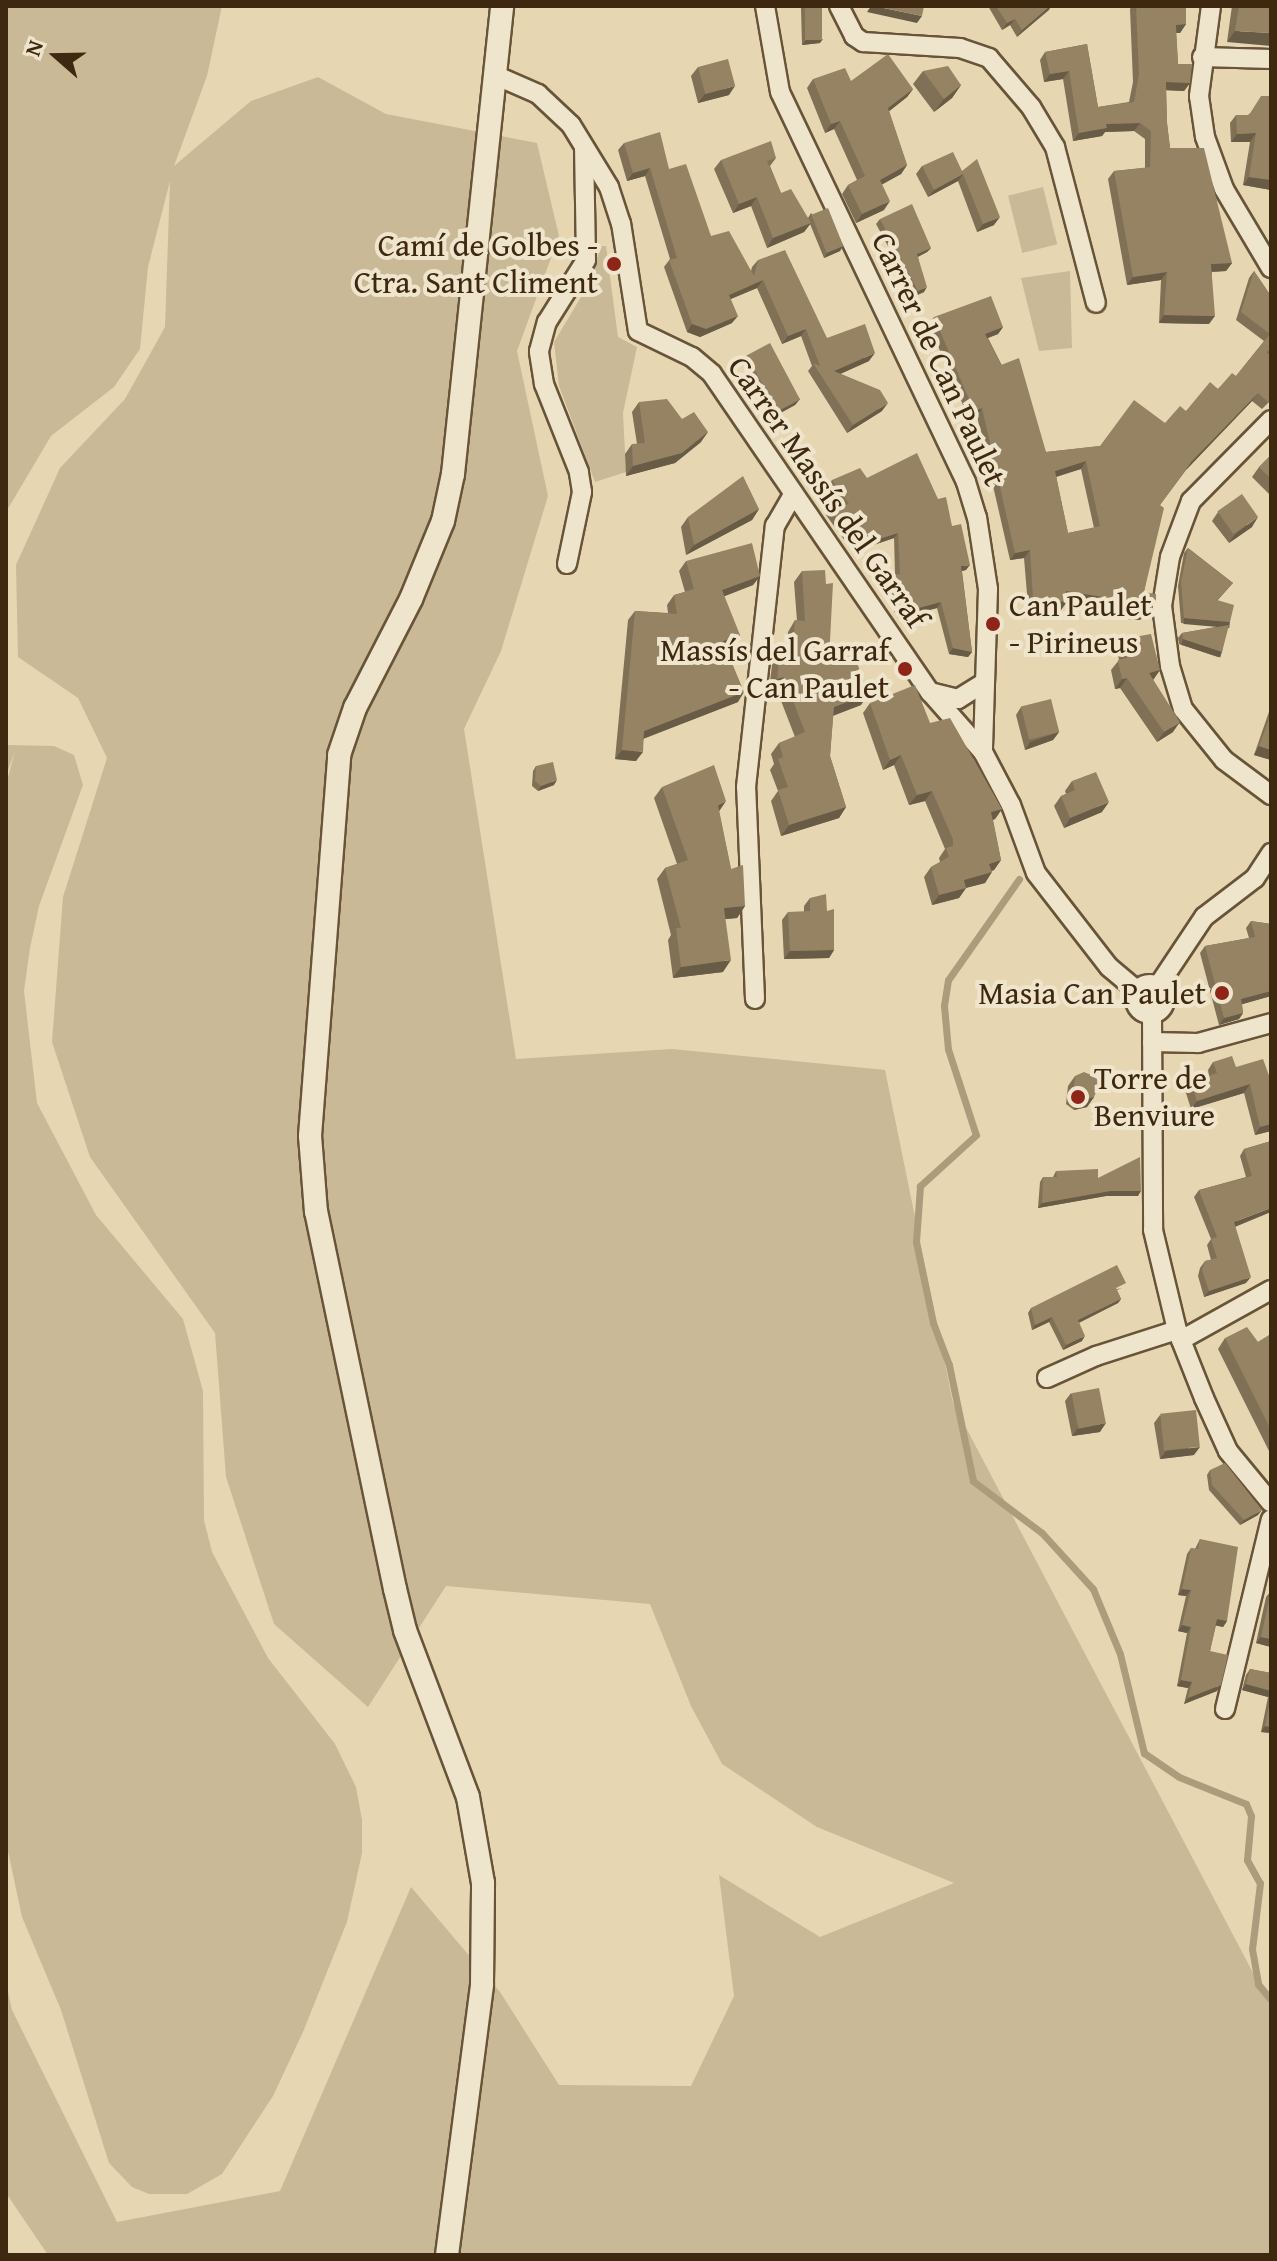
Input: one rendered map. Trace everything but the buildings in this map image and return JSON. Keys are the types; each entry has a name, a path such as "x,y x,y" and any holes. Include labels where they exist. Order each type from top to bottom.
{"street":[{"path":"447,2255 482,1984 483,1883 468,1797 405,1630 395,1589 316,1212 310,1136 339,755 355,708 422,575 443,521 453,474 502,6"},
{"name":"Carrer de Can Paulet","path":"765,6 780,92 954,455 977,517 988,589 982,684 983,752"},
{"path":"839,6 854,36 863,42 960,48 989,58 1031,107 1055,147 1096,303"},
{"path":"1211,6 1199,96 1205,137 1224,189 1271,268"},
{"path":"1202,57 1271,59"},
{"path":"497,76 538,94 584,146 609,187 621,223 587,223"},
{"path":"567,564 582,492 579,472 544,384 539,351 547,322 586,260 584,146"},
{"name":"Carrer Massís del Garraf","path":"621,223 638,331 704,366 930,692 950,714"},
{"path":"1271,420 1191,501 1170,557 1162,606 1170,666 1183,709 1224,760 1271,795"},
{"path":"755,999 746,787 775,526 793,495"},
{"path":"930,692 958,699 982,684"},
{"name":"Carrer de Can Paulet","path":"950,714 983,752 1011,805 1036,873 1109,967 1138,991"},
{"path":"1158,986 1204,917 1255,878 1271,853"},
{"path":"1152,1013 1137,1005 1138,991 1149,984 1158,986"},
{"path":"1152,1013 1165,1003 1158,986"},
{"path":"1152,1013 1153,1230 1179,1335 1228,1451 1271,1503"},
{"path":"1152,1042 1198,1043 1271,1023"},
{"path":"1047,1378 1179,1335 1271,1290"},
{"path":"1225,1709 1271,1519"}],"shaded area":[{"path":"6,6 222,6 207,76 174,166 251,101 318,77 386,114 537,143 559,236 517,351 548,496 501,651 464,729 516,1059 672,1049 885,1070 953,1403 1271,2007 1271,2255 48,2255 6,2193 6,1983 12,2010 117,2222 280,2191 411,1887 500,1992 559,2085 691,2086 734,1996 719,1875 820,1937 954,1883 817,1827 722,1764 691,1706 650,1604 446,1586 368,1707 274,1624 226,1477 215,1333 90,1157 52,1042 63,897 107,758 78,698 18,657 16,565 60,468 125,399 165,327 170,181 148,267 140,349 114,387 51,436 6,512"},
{"path":"1043,187 1057,244 1022,253 1008,196"},
{"path":"601,246 606,246 618,337 637,347 623,413 626,472 595,482 559,386 554,342 590,282"},
{"path":"1070,271 1072,348 1039,351 1021,278"},
{"path":"6,745 54,746 74,755 83,785 39,906 30,948 24,991 37,1103 96,1215 183,1319 203,1391 204,1520 212,1552 268,1658 335,1744 356,1787 362,1820 362,1853 347,1922 303,2032 273,2096 222,2174 187,2194 149,2194 132,2187 109,2163 61,2010 22,1917 6,1842 6,785 15,751 6,776"}],"waterway":[{"path":"1019,879 948,980 944,1006 948,1049 976,1135 920,1186 916,1242 933,1323 949,1365 973,1481 1042,1533 1093,1589 1120,1654 1144,1753 1179,1777 1246,1804 1251,1816 1247,1860 1260,1883 1252,1949 1258,1984 1271,2000"}],"place":[{"name":"Camí de Golbes - Ctra. Sant Climent","path":"614,264"},
{"name":"Can Paulet - Pirineus","path":"993,624"},
{"name":"Massís del Garraf - Can Paulet","path":"905,669"},
{"name":"Masia Can Paulet","path":"1222,993"},
{"name":"Torre de Benviure","path":"1078,1097"}]}
